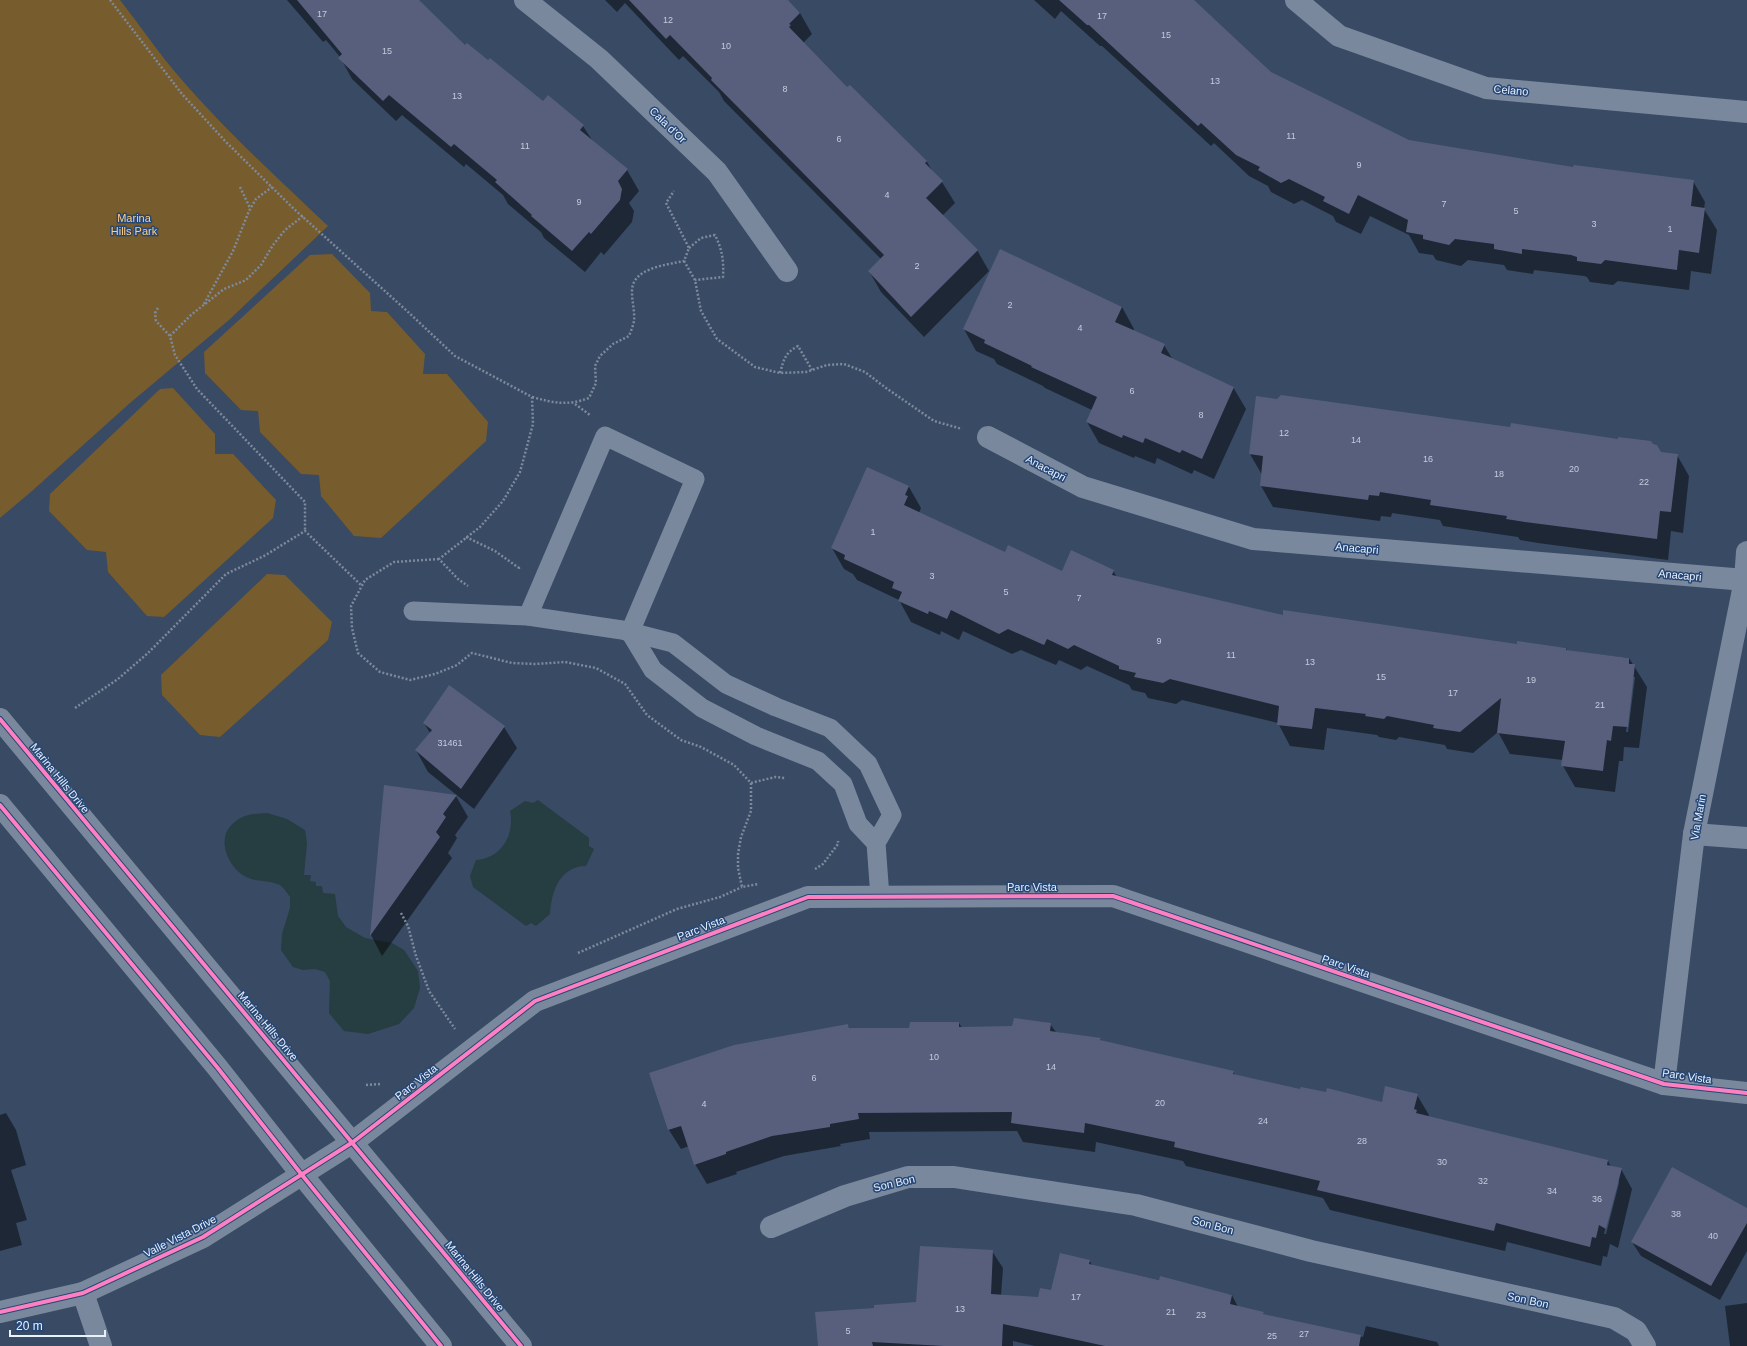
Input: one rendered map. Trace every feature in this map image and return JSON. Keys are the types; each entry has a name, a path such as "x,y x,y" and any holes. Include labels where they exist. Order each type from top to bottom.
{"street":[{"name":"Cala d'Or","path":"525,0 599,59 717,172 787,271"},
{"name":"Celano","path":"1296,0 1339,36 1486,88 1747,112"},
{"name":"Anacapri","path":"988,437 1083,488 1253,539 1745,580"},
{"name":"Via Marin","path":"1664,1084 1694,834 1745,580 1747,552"},
{"name":"Marina Hills Drive","path":"0,719 521,1346"},
{"path":"0,805 217,1067 441,1346"},
{"path":"1694,834 1747,838"},
{"name":"Parc Vista","path":"353,1142 535,1001 808,897 1114,896 1664,1084 1747,1093"},
{"name":"Valle Vista Drive","path":"0,1312 83,1293 203,1237 353,1142"},
{"name":"Son Bon","path":"772,1227 845,1196 908,1177 954,1177 1136,1205 1311,1251 1614,1318 1636,1331 1645,1346"},
{"path":"83,1293 101,1346"}],"lane":[{"path":"528,616 605,436 695,479 630,632"},
{"path":"414,611 528,616 630,632 673,643 726,684 776,707 830,728 868,764 892,815 876,843 880,897"},
{"path":"630,632 653,670 702,708 756,736 818,761 843,784 858,824 876,843"}],"path":[{"path":"110,0 182,94 226,142 272,187 455,356 532,397 553,403 575,404 589,398 596,383 595,366 600,356 613,344 629,336 634,321 632,290 634,280 657,267 684,262"},
{"path":"240,187 250,208"},
{"path":"203,306 233,251 250,208 256,199 272,187"},
{"path":"674,191 666,203 689,248"},
{"path":"170,336 203,306 224,290 246,280 261,265 273,244 285,230 303,216"},
{"path":"684,262 689,248 701,238 715,235 724,262 724,277 696,280"},
{"path":"684,262 696,280 701,311 717,339 755,367 780,372 806,372 827,365 844,364 865,372 934,421 988,437"},
{"path":"158,308 155,313 156,321 170,336 176,355 197,389 304,502 306,531 362,586"},
{"path":"780,372 789,350 798,346 812,370"},
{"path":"532,397 533,424 520,472 503,501 480,527 439,559 394,562 365,580 351,606 352,628 358,653 380,672 410,680 435,674 457,665 472,653 512,663 535,664 565,662 596,668 625,684 647,715 682,740 701,747 734,765 751,783 751,811 741,837 738,868 742,887 762,883"},
{"path":"75,708 118,679 148,653 226,574 264,556 306,531"},
{"path":"466,537 495,551 519,568 517,574"},
{"path":"439,559 458,579 470,588"},
{"path":"751,783 775,777 788,778"},
{"path":"811,871 823,864 838,844 837,836"},
{"path":"401,913 408,926 416,956 429,991 456,1028 450,1033"},
{"path":"366,1084 381,1084 387,1081"}],"green space":[{"name":"Marina Hills Park","path":"0,0 120,0 166,61 204,105 244,146 328,226 229,320 130,403 0,518"},
{"path":"332,254 370,293 371,311 387,312 425,354 423,374 447,374 488,422 486,441 381,538 354,536 321,496 319,475 301,474 260,432 258,411 241,410 205,373 204,352 310,255"},
{"path":"173,388 215,434 215,454 233,454 276,500 273,518 164,617 147,616 108,572 106,552 87,550 49,511 50,494 160,389"},
{"path":"267,574 285,575 332,622 328,640 220,737 200,735 162,695 161,675"}],"shaded area":[{"path":"538,800 589,838 589,846 594,849 586,866 577,867 563,875 552,897 550,914 536,926 531,923 526,926 473,887 470,876 476,860 493,855 500,850 505,843 510,828 510,811 525,801 533,803"},
{"path":"267,813 287,819 305,830 307,843 304,875 311,875 310,881 316,882 316,886 322,886 323,893 335,894 338,916 346,927 365,938 392,943 404,950 418,971 420,988 414,1008 399,1024 368,1034 344,1031 329,1013 330,981 325,972 315,969 303,970 293,967 281,950 282,934 290,908 290,897 280,885 251,879 241,874 230,862 225,847 226,833 235,822 244,816"}],"building":[{"path":"297,0 419,0 465,45 467,43 488,60 490,58 543,101 548,95 584,125 580,130 628,169 618,181 622,189 620,200 591,234 589,232 572,251 531,216 532,215 495,182 497,180 454,144 451,147 389,95 383,101 338,58 342,54"},
{"path":"629,0 788,0 800,13 789,24 791,25 789,27 847,87 850,85 927,161 925,163 943,181 926,198 978,250 911,317 868,271 884,255 711,80 712,78 670,35 666,39"},
{"path":"1059,0 1194,0 1271,72 1409,140 1573,167 1574,165 1694,180 1691,206 1705,208 1699,253 1679,250 1677,270 1605,260 1601,264 1577,261 1577,257 1571,255 1522,249 1522,254 1494,249 1494,244 1455,239 1449,245 1423,239 1423,235 1406,232 1408,220 1358,195 1349,214 1323,201 1325,197 1289,179 1281,183 1258,170 1260,167 1236,155 1201,123 1198,126 1089,25 1087,25"},
{"path":"1000,249 1122,307 1115,322 1165,344 1161,353 1234,387 1202,459 1182,450 1180,453 1145,438 1143,443 1123,435 1122,438 1086,422 1097,397 1031,367 1032,366 984,343 985,340 963,329"},
{"path":"1281,395 1510,427 1511,423 1618,439 1618,437 1651,441 1653,444 1657,445 1661,452 1678,454 1671,512 1660,511 1657,539 1506,519 1507,516 1430,505 1431,500 1380,492 1379,496 1369,495 1368,500 1260,486 1263,456 1249,454 1256,396 1277,399"},
{"path":"867,467 909,486 905,495 908,496 904,505 1005,552 1008,545 1062,571 1071,550 1114,570 1112,575 1283,615 1283,610 1517,644 1517,641 1566,648 1566,650 1629,658 1629,664 1635,664 1628,727 1613,726 1611,741 1607,740 1603,771 1561,766 1565,741 1497,733 1501,698 1460,732 1433,728 1434,725 1387,716 1384,719 1365,716 1366,714 1315,708 1312,729 1277,725 1279,706 1170,679 1163,683 1134,677 1136,673 1119,669 1119,666 1074,645 1068,649 1047,639 1044,645 1008,629 999,634 951,610 947,619 929,611 928,614 898,601 902,592 892,588 894,582 844,559 845,555 831,548"},
{"path":"449,685 505,726 461,789 415,750 432,730 423,723"},
{"path":"384,785 457,795 443,814 446,817 436,832 440,837 370,936"},
{"path":"1014,1018 1051,1023 1050,1031 1101,1038 1100,1040 1234,1071 1233,1074 1300,1089 1301,1087 1326,1092 1327,1088 1382,1102 1385,1086 1418,1094 1414,1109 1417,1110 1416,1113 1608,1160 1607,1165 1622,1168 1606,1229 1599,1225 1596,1238 1592,1237 1590,1247 1496,1223 1494,1231 1317,1190 1320,1181 1174,1147 1175,1142 1085,1123 1084,1133 1011,1123 1012,1112 858,1113 859,1119 830,1124 830,1127 772,1136 694,1165 681,1126 668,1130 649,1073 734,1045 848,1024 849,1028 909,1028 910,1022 959,1022 959,1027 1012,1026"},
{"path":"1672,1167 1747,1208 1747,1223 1711,1286 1631,1242"},
{"path":"920,1246 993,1250 991,1294 1038,1297 1040,1288 1051,1290 1060,1253 1090,1260 1089,1264 1159,1280 1160,1276 1232,1295 1230,1304 1264,1312 1263,1314 1361,1335 1359,1346 1105,1346 1003,1324 1002,1346 944,1346 872,1342 873,1346 818,1346 815,1312 874,1308 874,1305 916,1302"}],"cycle path":[{"path":"0,719 521,1346"},
{"path":"0,805 217,1067 302,1175 441,1346"},
{"path":"0,1312 83,1293 203,1237 353,1142 535,1001 808,897 1113,896 1664,1084 1747,1093"}]}
